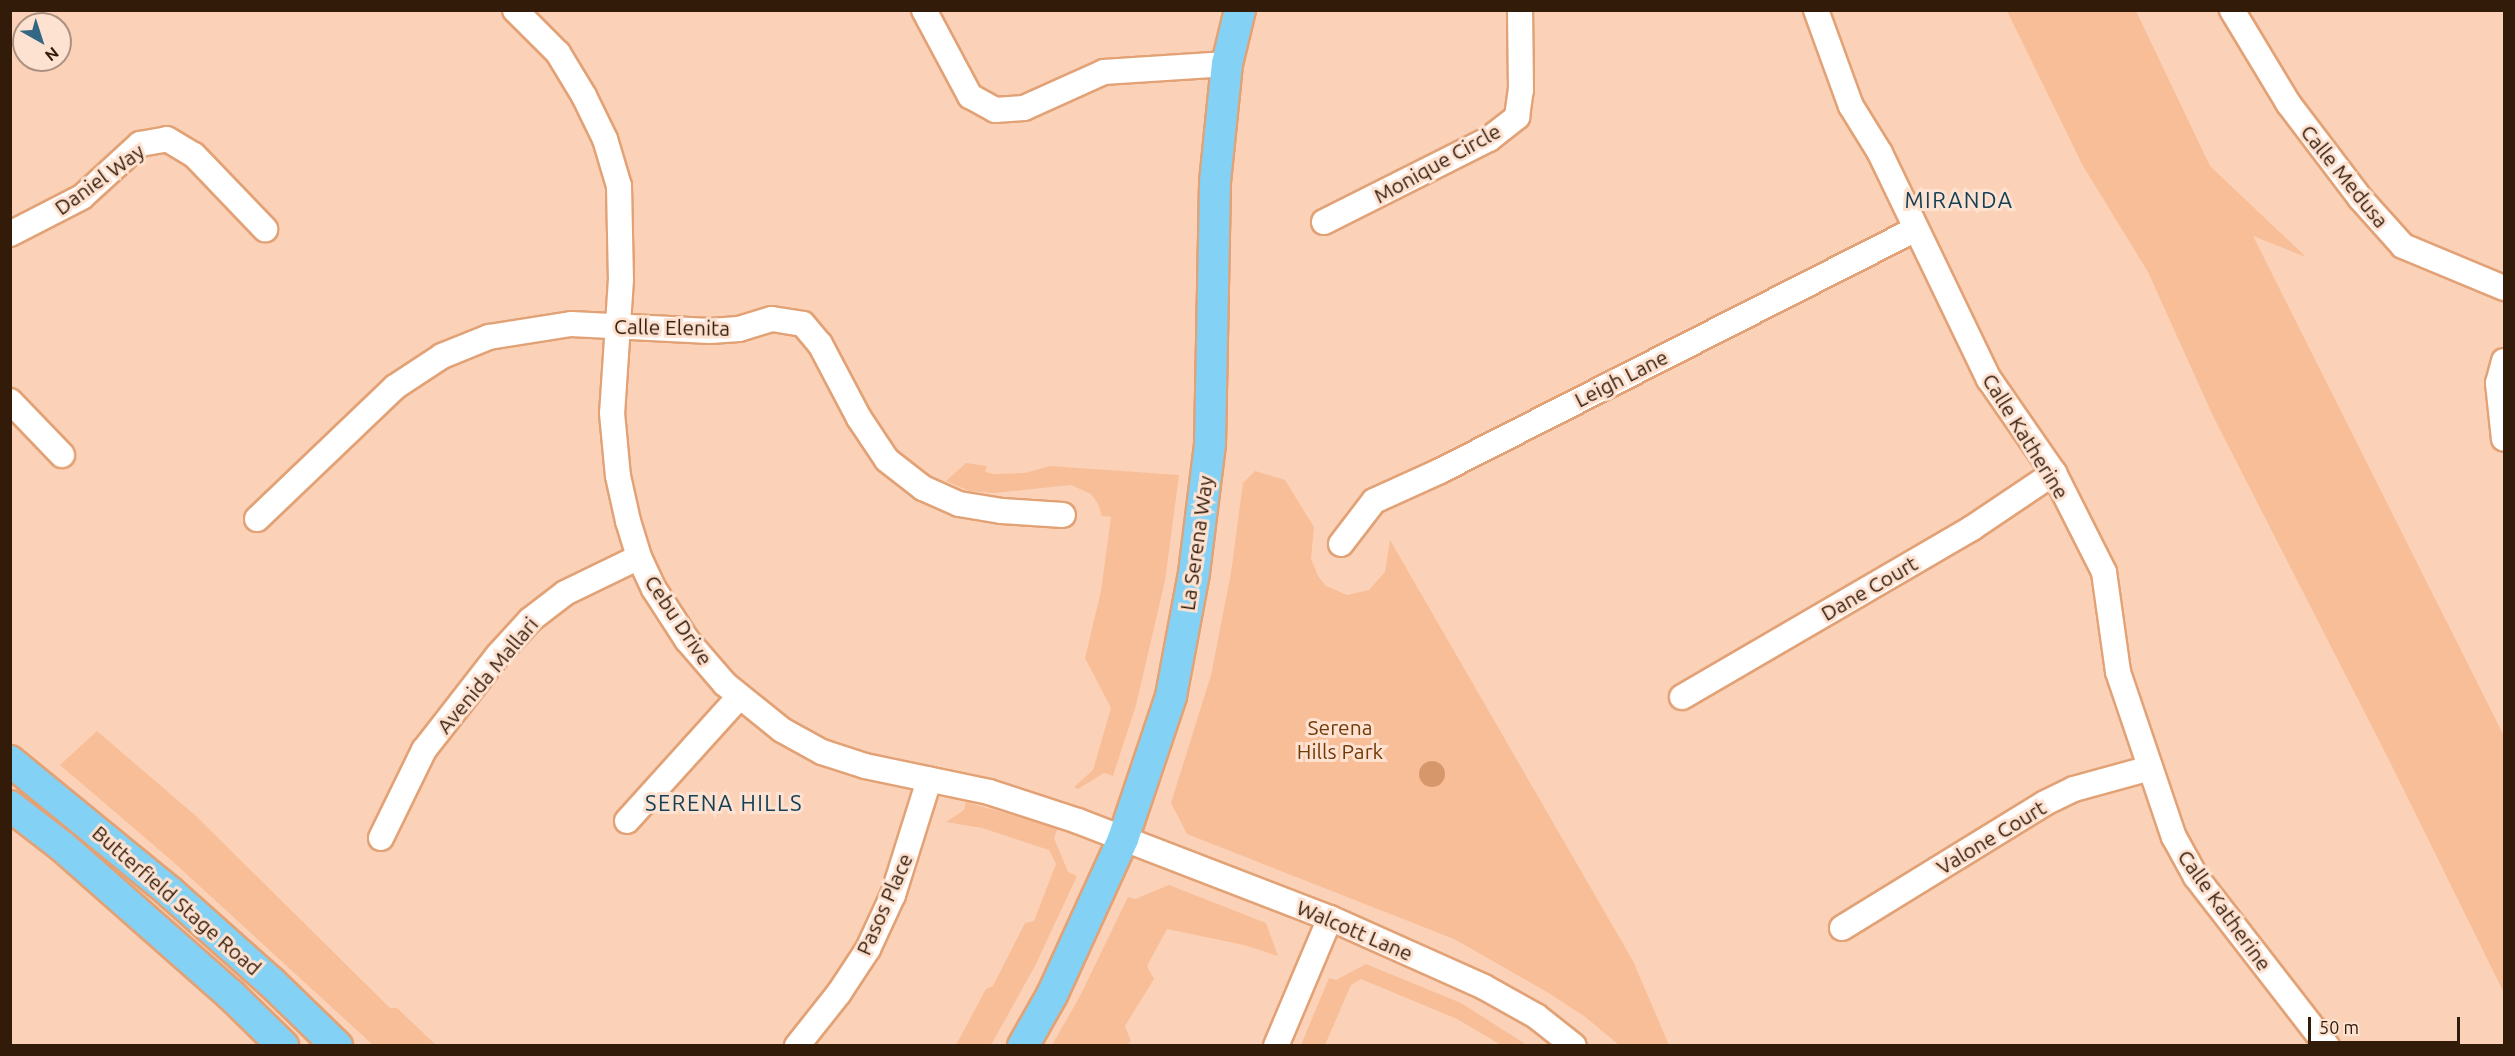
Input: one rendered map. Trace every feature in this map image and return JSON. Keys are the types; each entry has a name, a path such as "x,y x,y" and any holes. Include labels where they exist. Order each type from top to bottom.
{"main road":[{"name":"La Serena Way","path":"1023,1046 1052,995 1123,839 1171,696 1194,573 1210,444 1215,182 1227,64 1240,10"},
{"name":"Butterfield Stage Road","path":"10,761 171,893 271,982 337,1046"},
{"name":"Butterfield Stage Road","path":"10,806 63,847 231,995 283,1046"}],"street":[{"name":"Cebu Drive","path":"515,10 558,53 584,96 605,139 619,186 621,246 612,413 618,476 639,557 654,589 687,640 739,697 782,730 822,752 865,766 989,792 1123,839"},
{"path":"924,10 970,96 995,110 1024,108 1104,72 1227,64"},
{"name":"Monique Circle","path":"1324,222 1489,140 1517,117 1521,90 1520,10"},
{"name":"Calle Katherine","path":"1816,10 1851,106 1880,153 1989,379 2054,473 2104,572 2118,672 2174,837 2196,877 2327,1046"},
{"name":"Calle Medusa","path":"2232,10 2288,103 2360,198 2403,246 2505,288"},
{"name":"Daniel Way","path":"10,234 82,197 140,144 167,140 194,155 265,229"},
{"name":"Leigh Lane","path":"1341,544 1374,501 1440,471 1916,229"},
{"name":"Calle Elenita","path":"257,519 394,387 442,356 489,337 571,324 710,331 739,329 772,319 803,324 820,344 859,418 886,460 923,488 959,504 1002,511 1063,515"},
{"path":"2505,361 2498,383 2505,439"},
{"path":"10,401 62,455"},
{"name":"Dane Court","path":"1682,697 1972,528 2054,473"},
{"name":"Avenida Mallari","path":"381,838 424,750 498,655 530,620 565,593 639,557"},
{"path":"627,821 739,697"},
{"name":"Valone Court","path":"1842,928 2045,803 2074,789 2150,768"},
{"name":"Pasos Place","path":"797,1046 839,993 868,949 893,895 929,780"},
{"name":"Walcott Lane","path":"1123,839 1330,918 1484,987 1536,1016 1574,1046"},
{"path":"1276,1046 1330,918"}],"green space":[{"path":"2007,11 2136,11 2210,166 2306,257 2253,236 2504,736 2504,993 2389,760 2213,416 2148,272 2083,166"},
{"path":"966,463 987,466 985,472 994,474 1025,473 1050,466 1179,475 1165,581 1136,705 1113,776 1104,773 1078,789 1074,787 1093,770 1111,708 1085,658 1101,591 1111,517 1102,516 1091,494 1071,485 993,493 969,491 946,481"},
{"name":"Serena Hills Park","path":"1255,471 1285,480 1314,527 1311,559 1318,576 1326,586 1347,595 1369,590 1385,572 1390,540 1633,961 1669,1045 1619,1045 1584,1016 1547,992 1454,939 1187,834 1171,803 1211,675 1231,573 1243,483"},
{"path":"97,731 196,816 390,1008 397,1008 436,1045 373,1045 171,860 60,765"},
{"path":"966,802 1058,828 1054,838 1068,872 1077,876 1035,966 991,1045 956,1045 986,989 993,986 1025,923 1034,921 1056,864 1049,850 982,828 946,822 964,810"},
{"path":"1169,885 1266,923 1278,956 1244,945 1167,929 1147,966 1154,979 1125,1026 1131,1041 1128,1045 1052,1045 1080,996 1128,897 1135,899"},
{"path":"1366,964 1461,1003 1527,1045 1501,1045 1457,1019 1361,979 1351,985 1325,1045 1301,1045 1329,978 1336,980"}],"building":[{"path":"1432,761 1441,765 1445,774 1441,783 1432,787 1423,783 1419,774 1423,765"}],"district":[{"name":"MIRANDA","path":"1959,200"},
{"name":"SERENA HILLS","path":"724,803"}]}
